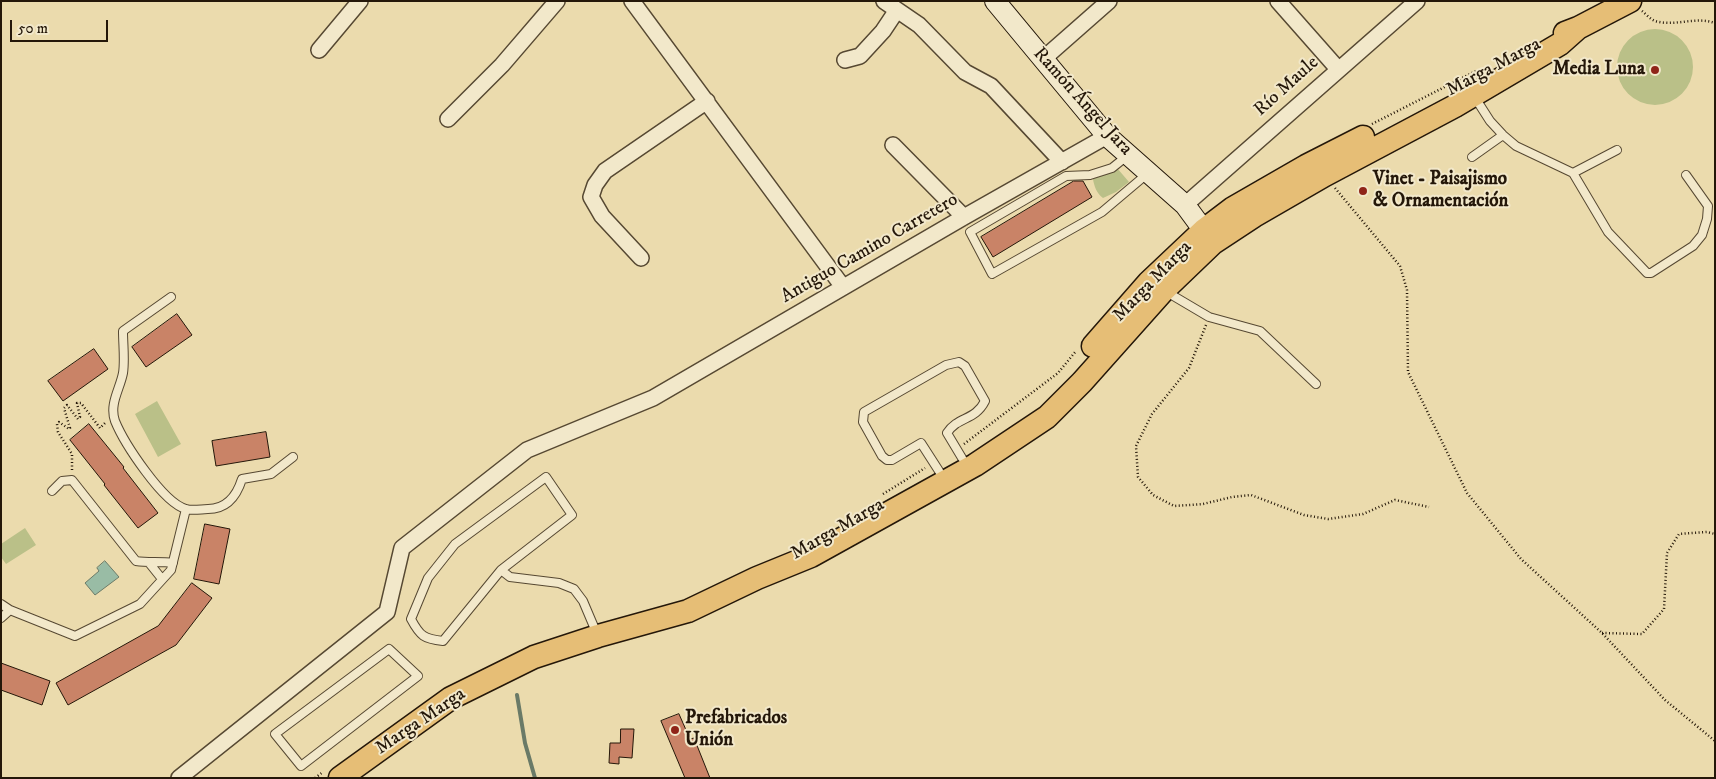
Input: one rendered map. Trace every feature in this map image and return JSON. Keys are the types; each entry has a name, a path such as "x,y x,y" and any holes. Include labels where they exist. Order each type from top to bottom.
{"main road":[{"name":"Ramón Ángel Jara","path":"995,1 1107,136 1185,205 1208,236"},
{"name":"Marga Marga","path":"335,773 451,698 534,657 598,636 688,611 757,578 811,556 975,465 1047,417 1082,382 1164,290 1233,208 1306,166 1552,38 1635,4"},
{"name":"Marga Marga","path":"757,578 1041,403 1074,369 1149,282 1208,236 1254,216 1324,175 1473,95 1560,44 1578,28"}],"street":[{"path":"319,50 360,1"},
{"path":"448,119 502,65 557,1"},
{"path":"632,1 843,287"},
{"path":"884,1 919,25 965,72 991,86 1062,162"},
{"path":"1042,60 1109,1"},
{"path":"1278,1 1338,69"},
{"name":"Río Maule","path":"1185,205 1417,1"},
{"path":"845,60 860,56 883,31 897,10"},
{"path":"640,258 602,216 591,197 595,185 605,171 707,102"},
{"name":"Antiguo Camino Carretero","path":"179,778 387,612 402,548 527,450 653,398 1107,136"},
{"path":"893,144 964,217"}],"lane":[{"path":"1473,95 1490,121 1503,136 1516,146 1573,173 1608,232 1646,273 1652,273 1693,246 1702,235 1711,204 1686,175"},
{"path":"1472,156 1503,136"},
{"path":"1573,173 1617,150"},
{"path":"1128,155 1112,168 1090,175 1066,176 970,232 992,274 1102,212 1149,173"},
{"path":"1164,290 1209,317 1260,331 1316,384"},
{"path":"171,297 123,331 123,372 113,404 114,414 115,420 136,460 173,502 186,509 216,509 234,497 238,492 242,479 271,474 293,457"},
{"path":"936,467 921,443 892,460 887,460 882,456 863,422 864,412 946,365 959,362 965,366 985,401 980,411 952,426 947,433 959,454"},
{"path":"546,477 572,515 501,570 443,641 430,640 419,634 411,620 428,578 455,544 546,477"},
{"path":"52,491 62,480 72,480 136,561 150,564 161,561 173,563"},
{"path":"1,604 10,610 75,636 140,604 171,570 186,509"},
{"path":"150,564 162,580"},
{"path":"501,570 510,577 559,583 574,589 583,601 598,636"},
{"path":"1,618 10,610"},
{"path":"388,649 418,676 301,766 275,734 388,649"}],"path":[{"path":"1635,4 1653,21 1674,23 1709,21 1715,23"},
{"path":"1370,125 1483,68"},
{"path":"1324,175 1400,266 1407,290 1408,372 1467,493 1521,559 1602,633 1665,700 1715,741"},
{"path":"1209,317 1189,368 1152,414 1136,446 1138,477 1153,495 1174,506 1203,504 1232,497 1251,495 1304,515 1328,519 1363,514 1395,500 1429,506"},
{"path":"959,454 1058,373 1076,350"},
{"path":"72,480 72,454 58,432 57,424 59,422 70,428 64,408 67,406 78,418 80,417 77,403 81,402 100,428 105,424 103,420 114,414"},
{"path":"883,494 936,467"},
{"path":"1602,633 1642,634 1664,609 1667,553 1679,534 1707,532 1715,534"},
{"path":"315,778 335,773"}],"shaded area":[{"name":"Media Luna","path":"1655,29 1670,32 1682,40 1690,52 1693,67 1690,82 1682,94 1670,102 1655,105 1640,102 1628,94 1620,82 1617,67 1620,52 1628,40 1640,32"},
{"path":"1117,168 1129,182 1116,192 1103,198 1096,190 1093,179 1110,173"},
{"path":"157,401 181,444 158,457 135,414"},
{"path":"25,528 36,545 6,564 1,557 1,544"},
{"path":"105,561 119,577 95,595 85,583 99,571 97,568"}],"building":[{"path":"1074,181 1083,181 1092,197 993,257 981,237"},
{"path":"177,314 192,335 146,367 132,347"},
{"path":"94,349 108,369 63,401 48,381"},
{"path":"89,424 158,513 138,528 70,440"},
{"path":"266,432 270,457 216,466 212,441"},
{"path":"205,524 230,529 219,584 194,579"},
{"path":"192,583 212,598 176,645 68,705 56,683 158,626"},
{"path":"1,663 50,681 42,705 1,690"},
{"path":"679,714 690,739 694,738 710,778 685,778 661,721"},
{"path":"621,729 634,729 632,758 619,757 619,764 609,763 610,743 620,743"}],"waterway":[{"path":"517,695 525,743 535,778"}],"place":[{"name":"Media Luna","path":"1655,70"},
{"name":"Vinet - Paisajismo & Ornamentación","path":"1363,191"},
{"name":"Prefabricados Unión","path":"675,730"}]}
